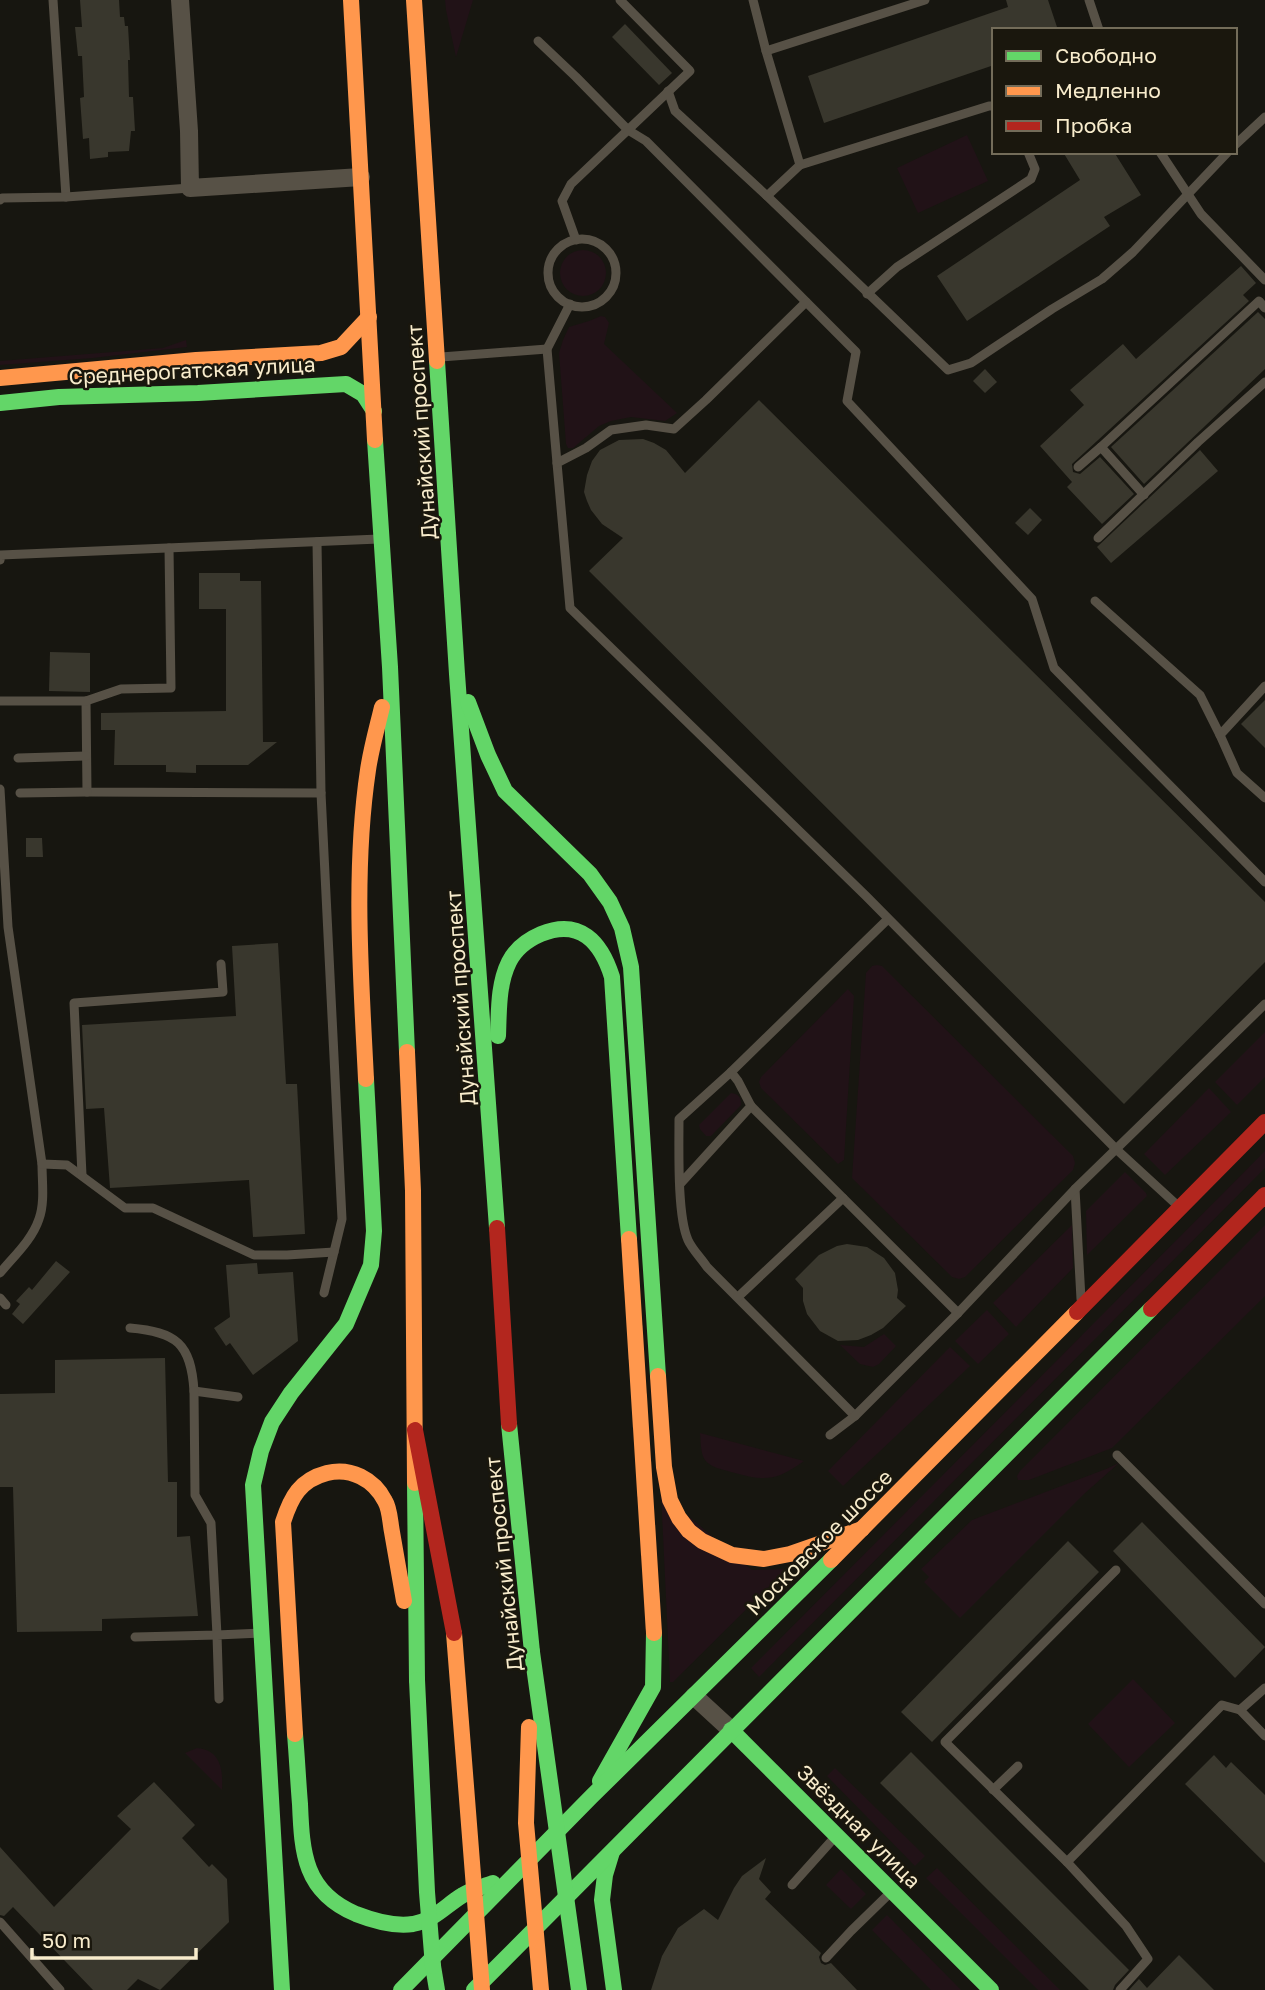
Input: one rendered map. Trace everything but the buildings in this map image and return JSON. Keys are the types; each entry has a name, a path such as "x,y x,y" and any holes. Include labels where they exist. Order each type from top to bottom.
{"main road":[{"path":"351,0 390,667 413,1191 417,1680 427,1892 436,1990"},
{"name":"Дунайский проспект","path":"414,0 457,674 485,1044 510,1432 532,1652 579,1990"},
{"name":"Среднерогатская улица","path":"0,378 196,360 321,353 341,347 369,317"},
{"name":"Среднерогатская улица","path":"0,402 346,384 358,388 366,395 374,411"},
{"path":"282,1990 253,1485 261,1451 272,1422 291,1393 346,1324 371,1265 374,1231 360,950 361,853 369,769 390,667"},
{"path":"457,674 505,791 590,874 610,902 622,928 631,967 664,1467 671,1503 690,1531 713,1547 737,1558 778,1558 862,1529"},
{"path":"490,1128 502,980 516,951 547,931 569,929 585,934 598,944 608,959 612,977 654,1630 653,1687 591,1797"},
{"name":"Московское шоссе","path":"401,1990 1265,1122"},
{"path":"474,1990 1265,1195"},
{"path":"415,1430 456,1642 482,1990"},
{"path":"417,1680 387,1503 374,1485 353,1472 337,1471 312,1478 301,1486 289,1501 283,1522 303,1846 316,1883 352,1913 386,1923 407,1924 429,1920 464,1894 515,1875"},
{"path":"532,1652 526,1823 541,1990"},
{"name":"Звёздная улица","path":"731,1730 991,1990"},
{"path":"612,1852 605,1875 602,1900 614,1990"}],"street":[{"path":"180,0 190,188 361,177"},
{"name":"Звёздная улица","path":"694,1696 731,1730"}],"lane":[{"path":"53,0 66,197"},
{"path":"576,240 562,201 571,184 690,71 620,0"},
{"path":"753,0 800,165"},
{"path":"766,51 925,0"},
{"path":"1089,0 1098,28"},
{"path":"538,41 628,130 646,141 856,352 847,401 1032,599 1054,668 1265,882"},
{"path":"668,91 675,111 948,369 971,363 1102,279 1133,252 1226,154"},
{"path":"767,196 800,165 992,106"},
{"path":"1237,143 1265,117"},
{"path":"867,294 906,260 1031,179 1035,169 1029,154"},
{"path":"1161,154 1201,214 1265,280"},
{"path":"1,198 66,197 190,188"},
{"path":"576,240 590,240 603,245 612,256 616,269 615,283 608,296 597,304 583,307 558,297 549,278 552,258 566,243 576,240"},
{"path":"557,463 586,448 611,430 646,425 674,429 806,302"},
{"path":"1078,467 1259,302 1265,307"},
{"path":"570,304 547,349 570,608 888,919 1116,1149 1180,1208"},
{"path":"437,357 547,349"},
{"path":"1098,538 1265,382"},
{"path":"1101,447 1144,495"},
{"path":"0,556 381,539"},
{"path":"317,542 321,793 342,1219 324,1293"},
{"path":"0,701 86,701 121,689 171,688 169,548"},
{"path":"1095,601 1200,695 1237,773 1265,798"},
{"path":"1220,734 1265,686"},
{"path":"86,701 87,792"},
{"path":"18,758 86,756"},
{"path":"0,789 3,878 8,926 42,1164 43,1190 40,1218 30,1237 0,1273"},
{"path":"20,793 321,793"},
{"path":"855,1416 707,1267 688,1241 683,1222 679,1119 732,1072 888,919"},
{"path":"82,1175 74,1003 223,992 221,964"},
{"path":"831,1436 855,1416 958,1313 1075,1189 1265,1004"},
{"path":"732,1072 751,1105 958,1313"},
{"path":"681,1182 751,1105"},
{"path":"42,1164 67,1165 125,1208 153,1208 254,1255 334,1252"},
{"path":"1075,1189 1082,1306"},
{"path":"738,1297 843,1198"},
{"path":"130,1328 154,1330 171,1336 184,1350 193,1369 195,1495 211,1523 219,1699"},
{"path":"194,1391 238,1397"},
{"path":"1117,1455 1265,1604"},
{"path":"1115,1570 945,1742 1067,1862 1126,1926 1148,1959 1120,1990"},
{"path":"135,1637 261,1633"},
{"path":"1240,1710 1265,1688"},
{"path":"1067,1862 1222,1705 1240,1710 1265,1736"},
{"path":"993,1790 1018,1766"},
{"path":"792,1885 836,1835"},
{"path":"826,1958 892,1891"},
{"path":"0,1922 60,1990"}],"shaded area":[{"path":"445,0 473,0 456,57 446,10"},
{"path":"967,135 988,181 918,213 897,168"},
{"path":"583,250 599,257 606,273 599,289 583,296 567,289 560,273 567,257"},
{"path":"601,316 609,323 604,344 677,413 665,421 631,417 611,421 599,426 573,448 568,448 559,353 569,327"},
{"path":"186,340 187,347 0,365 0,361 163,348"},
{"path":"872,966 882,966 1073,1156 1075,1163 1073,1170 965,1277 959,1279 952,1277 852,1178 866,973"},
{"path":"848,989 854,996 844,1160 838,1164 761,1088 759,1082"},
{"path":"1265,1032 1265,1077 1237,1105 1215,1082"},
{"path":"1209,1088 1231,1112 1165,1175 1144,1154"},
{"path":"731,1093 739,1096 741,1105 711,1136 706,1136 699,1125"},
{"path":"1265,1151 1265,1168 759,1677 751,1668"},
{"path":"1125,1172 1147,1196 1087,1255 1086,1211"},
{"path":"1072,1225 1073,1268 1016,1327 993,1303"},
{"path":"1265,1225 1265,1296 1112,1448 1029,1480 1018,1480 1020,1471"},
{"path":"987,1310 1009,1334 978,1364 955,1341"},
{"path":"884,1334 896,1346 873,1367 860,1364 840,1345 864,1347"},
{"path":"950,1347 970,1366 843,1486 828,1471"},
{"path":"700,1433 804,1461 785,1473 769,1478 731,1472 707,1463 701,1450"},
{"path":"1119,1463 1084,1494 960,1618 924,1582 929,1577 921,1569 972,1520"},
{"path":"661,1493 752,1570 787,1569 673,1682 670,1682"},
{"path":"1133,1679 1175,1723 1129,1767 1088,1724"},
{"path":"197,1748 211,1753 219,1762 222,1790 185,1753"},
{"path":"835,1768 925,1856 915,1866 827,1776"},
{"path":"937,1868 1060,1990 1038,1990 926,1878"},
{"path":"841,1869 866,1894 851,1909 826,1885"},
{"path":"887,1915 961,1990 931,1990 872,1930"}],"traffic: fast":[{"path":"437,361 497,1228"},
{"path":"0,403 59,397 198,393 346,384 363,394 374,411"},
{"path":"375,440 390,667 407,1052"},
{"path":"468,702 505,791 590,874 610,902 622,928 631,967 658,1376"},
{"path":"498,1036 503,979 509,962 519,949 541,934 555,930 578,931 587,936 602,953 612,977 629,1239"},
{"path":"282,1990 253,1485 261,1451 272,1422 291,1393 346,1324 371,1265 374,1231 366,1079"},
{"path":"474,1990 1151,1309"},
{"path":"509,1424 532,1652"},
{"path":"415,1483 417,1680"},
{"path":"401,1990 591,1797 831,1560"},
{"path":"600,1781 653,1687 654,1633"},
{"path":"532,1652 579,1990"},
{"path":"417,1680 433,1966"},
{"path":"731,1730 991,1990"},
{"path":"295,1734 305,1855 316,1882 339,1905 377,1921 399,1925 413,1924 434,1916 466,1893 493,1883"},
{"path":"612,1852 605,1875 602,1900 614,1990"},
{"path":"433,1966 437,1990"}],"traffic: slow":[{"path":"351,0 375,440"},
{"path":"414,0 437,361"},
{"path":"0,378 196,360 321,353 341,347 369,317"},
{"path":"366,1079 359,885 363,808 372,746 382,707"},
{"path":"407,1052 413,1191 415,1483"},
{"path":"629,1239 654,1633"},
{"path":"831,1560 1077,1312"},
{"path":"658,1376 664,1467 670,1500 689,1531 702,1541 732,1555 764,1559 790,1554 862,1529"},
{"path":"295,1734 283,1522 293,1497 303,1485 327,1473 344,1472 360,1476 375,1486 388,1508 404,1601"},
{"path":"454,1633 482,1990"},
{"path":"529,1727 526,1823 541,1990"}],"traffic: jam":[{"path":"1077,1312 1265,1122"},
{"path":"1151,1309 1265,1195"},
{"path":"497,1228 509,1424"},
{"path":"415,1430 454,1633"}]}
